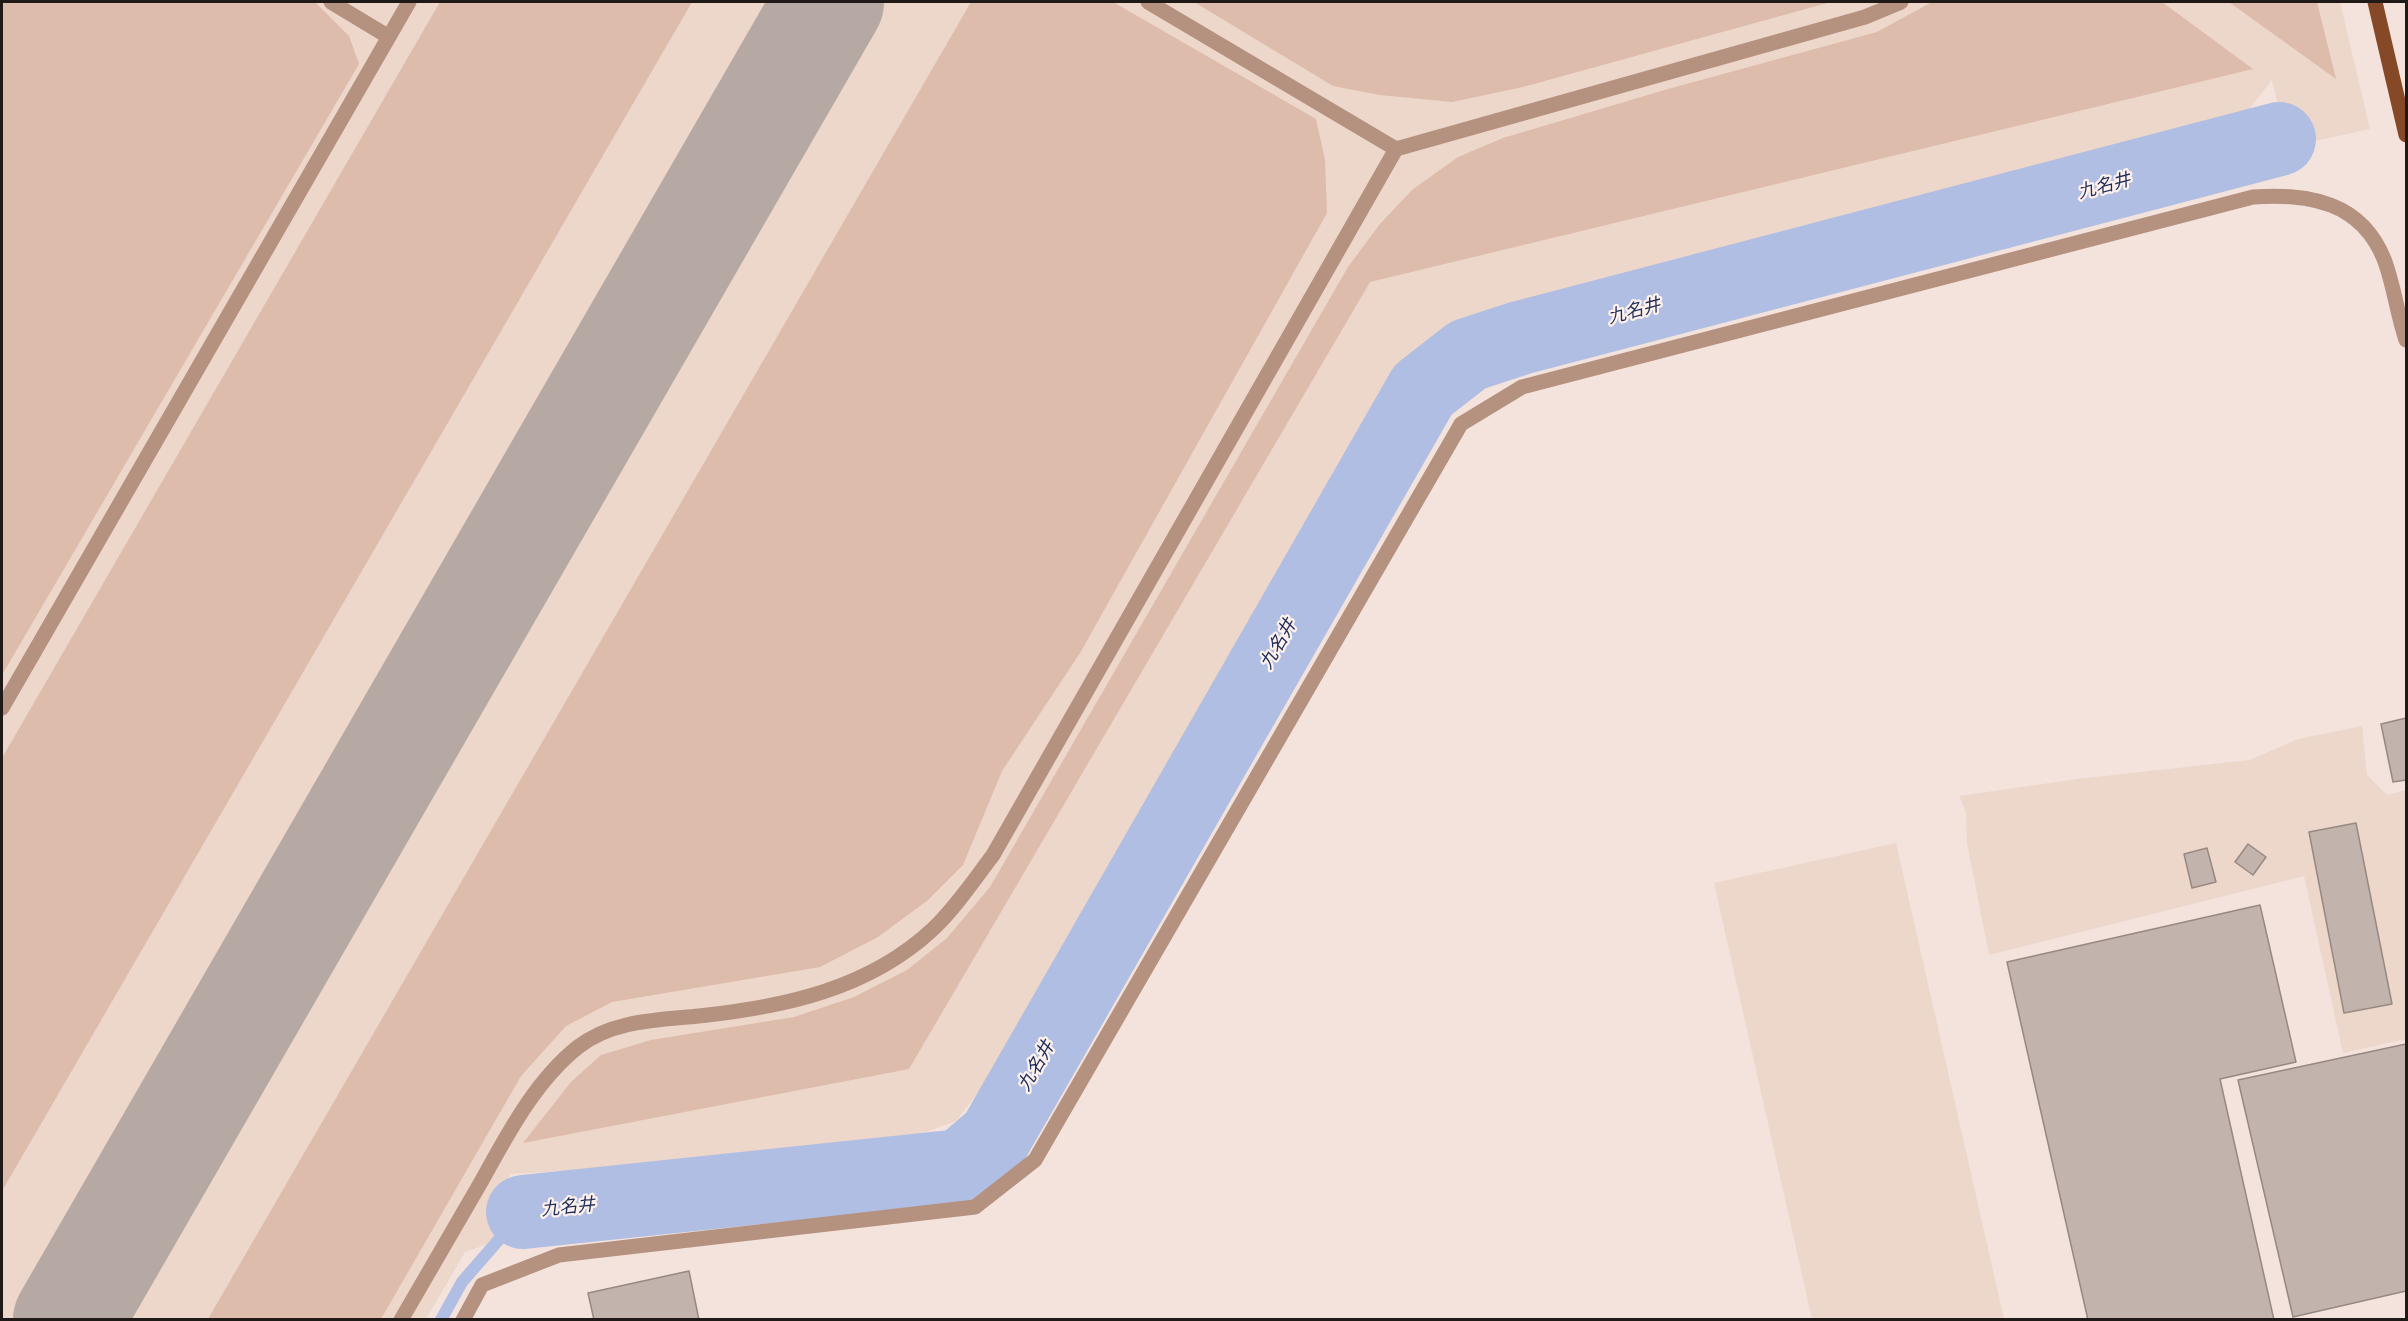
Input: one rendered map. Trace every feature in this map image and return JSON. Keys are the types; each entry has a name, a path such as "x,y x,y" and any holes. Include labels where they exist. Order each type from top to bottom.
{"main road":[{"path":"2375,2 2406,135"}],"street":[{"path":"331,2 389,37"},
{"path":"2,708 409,2"},
{"path":"1148,2 1396,149"},
{"path":"401,1320 514,1123 550,1075 579,1046 614,1027 753,1010 809,998 853,982 898,955 932,930 959,901 993,855 1396,149 1865,17 1901,2"},
{"path":"463,1320 482,1285 559,1255 975,1207 1035,1160 1461,424 1522,387 2242,200 2278,195 2307,197 2332,205 2356,219 2375,240 2385,261 2406,340"}],"shaded area":[{"path":"2,2 2340,2 2370,129 2288,147 2272,80 2247,112 1453,339 1406,378 1376,423 980,1090 956,1121 918,1135 598,1169 510,1174 503,1195 517,1234 465,1252 426,1319 2,1320"},
{"path":"2,2 315,2 349,36 359,64 2,675"},
{"path":"440,2 692,2 2,1191 2,758"},
{"path":"971,2 1113,2 1316,119 1325,160 1327,213 1080,653 1002,771 963,865 928,900 878,937 820,967 612,1002 566,1026 521,1076 381,1319 208,1319"},
{"path":"1194,2 1831,2 1523,87 1452,102 1380,95 1333,86"},
{"path":"1932,2 2162,2 2253,69 1370,282 909,1069 523,1143 571,1082 601,1055 651,1040 794,1017 854,997 907,970 947,938 990,887 1348,267 1380,224 1412,190 1458,157 1503,138 1668,89 1877,32"},
{"path":"2229,2 2317,2 2336,79"},
{"path":"2362,726 2367,775 2387,795 2406,790 2406,1039 2343,1053 2304,876 1989,955 1967,843 1966,812 1959,796 2078,779 2250,760 2298,739"},
{"path":"1896,843 2004,1319 1812,1319 1714,883"}],"building":[{"path":"2406,718 2406,780 2393,782 2381,724"},
{"path":"2356,823 2392,1004 2344,1013 2309,832"},
{"path":"2248,844 2266,857 2253,875 2235,862"},
{"path":"2207,848 2216,882 2192,888 2184,854"},
{"path":"2260,905 2296,1062 2220,1079 2274,1320 2088,1320 2007,962"},
{"path":"2406,1044 2406,1291 2293,1317 2238,1080"},
{"path":"689,1271 699,1320 594,1320 588,1293"}],"waterway":[{"name":"九名井","path":"523,1212 961,1166 995,1137 1423,390 1468,355 1520,338 2279,139"},
{"name":"九名井","path":"441,1320 462,1282 523,1212"}],"taxiway":[{"path":"68,1320 829,2"}]}
